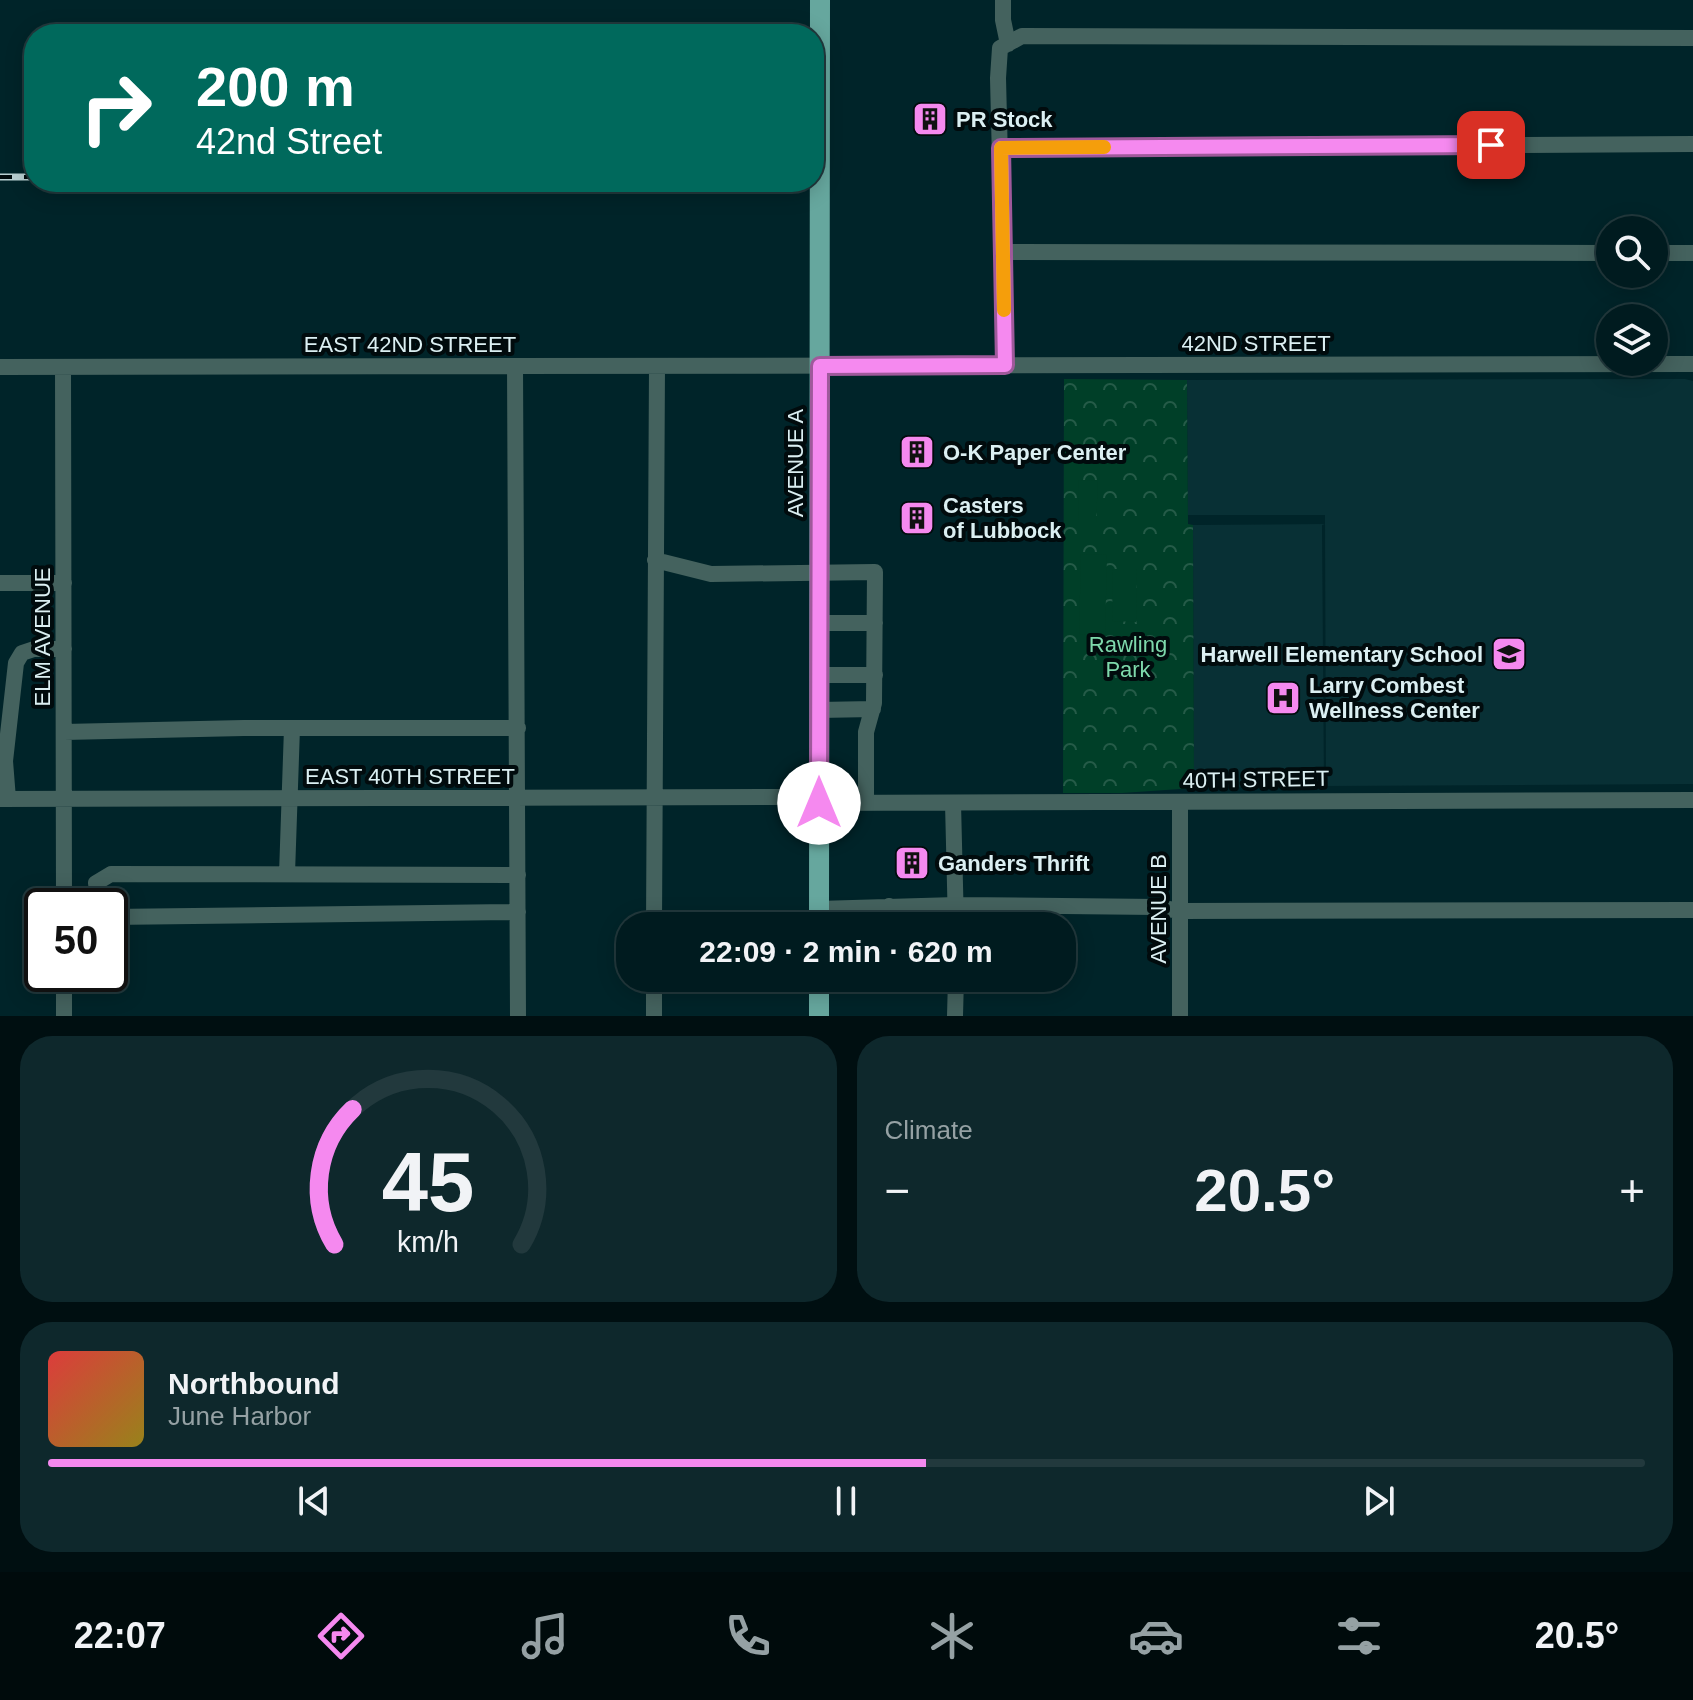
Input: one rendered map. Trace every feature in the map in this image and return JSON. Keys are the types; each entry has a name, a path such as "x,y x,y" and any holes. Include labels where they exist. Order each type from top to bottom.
{"main road":[{"name":"AVENUE A","path":"820,0 820,24"},
{"name":"AVENUE A","path":"818,912 820,192"},
{"path":"819,992 819,1016"}],"street":[{"path":"1003,0 1008,44"},
{"path":"1005,365 998,78 1000,48 1022,36 1693,38"},
{"path":"1001,148 1693,144"},
{"path":"1003,252 1596,253"},
{"path":"1668,253 1693,253"},
{"name":"42ND STREET","path":"820,366 1693,364"},
{"path":"515,366 518,1016"},
{"path":"654,912 657,366"},
{"name":"EAST 42ND STREET","path":"0,367 820,366"},
{"name":"ELM AVENUE","path":"63,367 64,888"},
{"path":"655,560 711,574 875,572 875,675 873,709 866,732 866,803"},
{"path":"0,583 64,583"},
{"path":"819,623 875,623"},
{"path":"4,799 2,758 16,663 22,653 34,649 64,649"},
{"path":"819,675 875,675"},
{"path":"819,710 873,709"},
{"path":"287,874 292,728"},
{"path":"64,732 518,728"},
{"name":"EAST 40TH STREET","path":"4,799 790,797 819,803"},
{"name":"40TH STREET","path":"819,803 1693,800"},
{"name":"AVENUE B","path":"1180,802 1180,1016"},
{"path":"953,803 956,912"},
{"path":"97,888 96,883 111,874 518,875"},
{"path":"854,912 889,906 956,905 1157,907 1180,911 1693,910"},
{"path":"886,912 889,906"},
{"path":"128,917 518,912"},
{"path":"64,992 64,1016"},
{"path":"654,992 654,1016"},
{"path":"955,1016 956,992"}],"shaded area":[{"name":"Harwell Elementary School","path":"1187,380 1693,381 1693,784 1326,786 1325,515 1188,515"},
{"path":"1325,524 1322,525 1324,786 1194,788 1193,525"}],"green space":[{"name":"Rawling Park","path":"1064,379 1187,380 1188,524 1193,525 1194,788 1063,793"},
{"path":"1079,480 1098,481 1096,523 1078,523"},
{"path":"1081,554 1107,555 1105,635 1079,634"},
{"path":"1113,569 1137,569 1136,622 1112,621"}],"railway":[{"path":"0,177 24,177"}],"slow traffic":[{"path":"1004,310 1001,148 1104,147"}],"place":[{"name":"PR Stock","path":"930,119"},
{"name":"O-K Paper Center","path":"917,452"},
{"name":"Casters of Lubbock","path":"917,518"},
{"name":"Harwell Elementary School","path":"1509,654"},
{"name":"Larry Combest Wellness Center","path":"1283,698"},
{"name":"Ganders Thrift","path":"912,863"}],"route":[{"path":"819,803 820,366 1005,365 1001,148 1491,145"}]}
